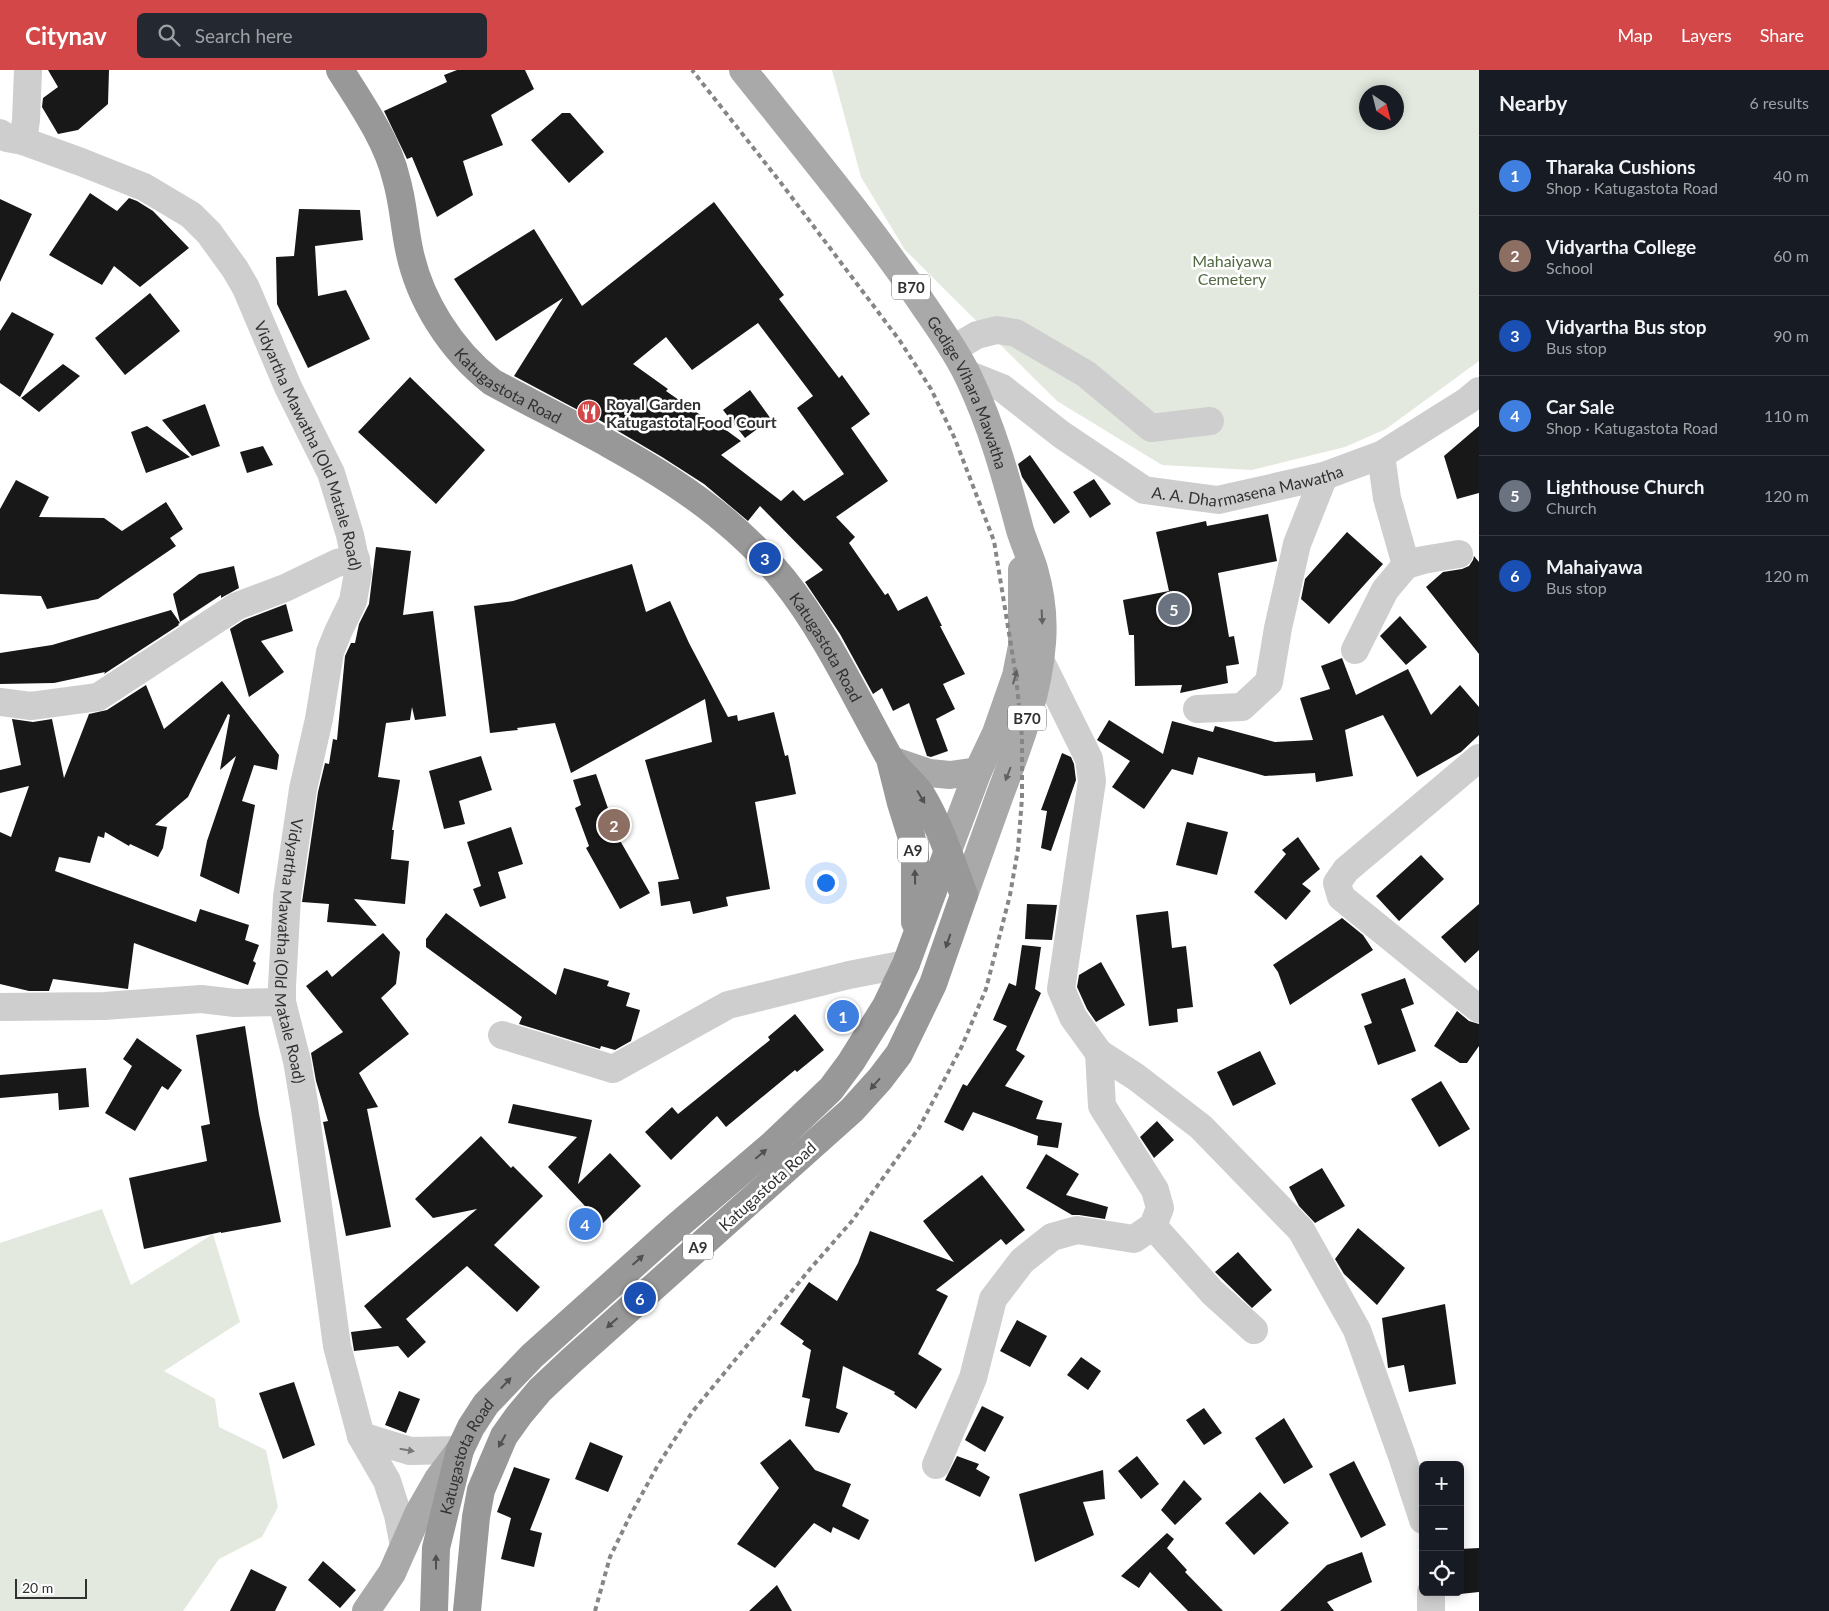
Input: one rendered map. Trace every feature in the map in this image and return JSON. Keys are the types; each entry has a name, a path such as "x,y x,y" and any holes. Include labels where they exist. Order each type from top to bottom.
{"highway":[{"name":"Katugastota Road","path":"340,70 374,126 388,154 396,176 414,269 432,312 446,334 476,370 492,382 633,456 705,504 738,531 765,558 805,608 891,760 920,794 964,895 933,984 899,1054 880,1079 845,1116 633,1304 540,1390 504,1436 492,1460 481,1490 476,1517 467,1611"},
{"name":"Katugastota Road","path":"434,1611 436,1548 460,1450 471,1427 486,1404 532,1356 676,1226 772,1145 830,1089 869,1035 886,1006 911,954 914,857 911,835 891,760"},
{"path":"911,954 947,853"}],"main road":[{"name":"Gedige Vihara Mawatha","path":"743,70 846,198 905,279 968,374 987,418 1004,469 1022,536 1034,569 1040,595 1043,640 1038,678 1022,737 964,895"},
{"name":"Gedige Vihara Mawatha","path":"947,853 978,771 996,733 1016,676 1022,646 1022,536"},
{"path":"891,760 929,773 950,775 978,771"},
{"path":"366,1611 392,1573 419,1512 438,1479 460,1450"}],"street":[{"path":"11,137 26,120 28,70"},
{"name":"Vidyartha Mawatha (Old Matale Road)","path":"11,137 144,187 190,215 208,233 235,269 246,288 288,387 331,473 356,559 358,572 356,588 353,601 330,652 319,719 303,789 287,897 282,1002 297,1061 305,1110 336,1346 361,1436 387,1482 398,1515 404,1546"},
{"path":"953,349 978,336 996,330 1016,333 1086,374 1151,428 1210,421"},
{"name":"A. A. Dharmasena Mawatha","path":"968,374 1002,388 1062,435 1144,490 1218,500 1324,476 1381,455 1479,392"},
{"path":"1381,455 1387,498 1406,565"},
{"path":"1197,709 1242,707 1269,682 1278,628 1298,544 1324,476"},
{"path":"1355,650 1385,590 1406,565 1459,554"},
{"path":"0,702 31,706 98,697 236,606 285,588 337,563 356,559"},
{"path":"1041,662 1089,759 1092,781 1061,989 1073,1017 1099,1053 1136,1077 1201,1127 1301,1230 1357,1330 1419,1508"},
{"path":"1479,758 1346,870 1337,883 1341,897 1479,1009"},
{"path":"502,1036 613,1069 728,1004 849,975 911,954"},
{"path":"0,1007 104,1006 201,999 235,1003 282,1002"},
{"path":"936,1465 973,1378 993,1299 1022,1261 1052,1237 1077,1230 1134,1239 1153,1226 1160,1208 1155,1190 1102,1106 1099,1053"},
{"path":"1153,1226 1199,1278 1254,1330"},
{"path":"361,1436 410,1451 460,1450"},
{"path":"1431,1596 1431,1611"}],"green space":[{"name":"Mahaiyawa Cemetery","path":"832,70 1479,70 1479,361 1386,429 1345,447 1252,470 1162,465 1057,401 905,250 861,177"},
{"path":"102,1209 131,1285 213,1234 240,1322 164,1371 215,1399 219,1427 266,1450 278,1507 262,1537 219,1559 183,1611 0,1611 0,1243"}],"building":[{"path":"48,70 109,70 108,104 78,130 58,134 42,107 43,98 58,87"},
{"path":"457,70 525,70 534,89 491,115 503,145 463,161 473,195 437,217 412,157 407,159 384,111 447,82 444,75"},
{"path":"562,113 570,113 604,152 569,183 531,140"},
{"path":"90,193 117,211 129,198 137,201 153,211 189,248 140,287 114,266 102,285 49,255"},
{"path":"0,199 32,214 0,282"},
{"path":"714,202 784,295 779,299 839,378 842,375 870,414 851,428 888,481 836,517 855,537 849,543 885,595 888,593 898,611 927,596 965,674 943,684 955,709 936,719 948,751 931,757 927,756 909,703 893,711 882,688 873,694 840,634 805,582 823,570 760,506 748,521 704,484 662,457 579,408 578,410 514,376 563,298 496,341 454,279 534,229 582,306","holes":["758,323 813,396 797,408 844,474 804,501 793,490 781,501 721,455 741,441 711,419 709,421 666,391 668,389 633,364 666,337 692,370"]},
{"path":"299,209 360,210 363,240 315,246 318,296 346,290 370,339 308,368 277,304 276,257 294,256"},
{"path":"150,293 180,331 125,375 95,338"},
{"path":"12,312 54,334 20,397 0,383 0,331"},
{"path":"63,364 80,376 39,412 21,398"},
{"path":"410,377 485,450 436,504 358,432"},
{"path":"750,390 771,419 745,438 723,410"},
{"path":"205,404 220,446 192,456 162,420"},
{"path":"147,426 190,457 146,473 131,432"},
{"path":"1479,426 1479,493 1457,499 1444,456"},
{"path":"263,446 273,465 247,473 240,452"},
{"path":"1030,455 1070,512 1054,524 1022,477 1018,464"},
{"path":"1094,479 1111,504 1090,518 1073,492"},
{"path":"16,480 49,497 39,517 104,518 122,531 166,502 183,529 170,538 176,546 98,599 47,609 41,596 0,594 0,509"},
{"path":"1268,514 1277,561 1218,573 1229,637 1234,636 1239,664 1226,666 1228,683 1180,693 1182,685 1135,686 1134,635 1129,635 1123,600 1169,591 1156,532 1206,521 1207,526"},
{"path":"1347,532 1383,564 1329,624 1301,599 1305,579"},
{"path":"376,547 411,551 403,615 433,611 446,716 415,720 412,707 410,720 386,723 378,777 400,780 392,830 394,830 391,859 409,861 405,904 354,899 377,926 327,922 329,904 302,902 318,792 325,763 329,764 333,739 337,740 345,656 351,643 355,643 359,624 369,604"},
{"path":"1474,556 1479,562 1479,654 1426,587 1443,572 1469,566"},
{"path":"632,564 646,612 670,601 689,643 728,717 737,715 738,721 774,712 785,756 788,755 796,794 755,802 770,889 726,897 728,906 693,914 690,901 661,906 658,882 679,879 645,760 712,742 705,699 571,773 555,723 490,733 474,606 513,601"},
{"path":"234,566 239,588 221,598 221,595 180,622 173,594 199,574"},
{"path":"286,604 293,631 261,641 284,672 249,697 230,629 244,620"},
{"path":"171,610 180,623 179,625 104,674 105,672 54,683 0,684 0,653 52,645"},
{"path":"1400,616 1427,647 1406,665 1380,636"},
{"path":"1342,658 1356,695 1408,669 1431,715 1460,685 1479,707 1479,735 1461,752 1417,777 1383,715 1345,730 1353,776 1316,782 1315,773 1265,776 1198,757 1193,775 1172,769 1144,809 1112,787 1130,761 1097,740 1109,720 1163,754 1172,721 1213,732 1215,726 1275,742 1313,740 1300,698 1330,689 1321,666"},
{"path":"222,681 279,755 277,770 254,765 242,801 255,805 239,894 200,876 207,841 236,756 220,770 230,715 228,714 188,797 155,825 167,827 163,848 158,857 130,844 129,846 105,832 104,838 98,836 90,863 59,857 55,871 196,922 200,909 249,925 245,940 259,945 253,961 256,963 248,985 134,943 128,989 53,979 49,991 29,991 0,984 0,832 11,837 29,786 0,793 0,770 21,765 12,719 33,722 52,719 64,778 89,714 107,710 146,685 164,729"},
{"path":"1062,753 1071,757 1076,780 1051,851 1041,848 1047,811 1041,810"},
{"path":"481,756 492,790 459,801 465,824 444,829 429,771"},
{"path":"596,774 618,837 650,893 620,909 586,848 589,846 575,808 581,805 573,780"},
{"path":"1187,822 1228,832 1217,875 1176,865"},
{"path":"511,827 523,864 498,872 506,898 480,907 473,889 481,886 467,842"},
{"path":"1298,837 1320,869 1302,884 1311,891 1286,920 1254,892 1286,854 1282,850"},
{"path":"1421,855 1444,879 1399,921 1376,896"},
{"path":"1027,904 1057,905 1052,940 1025,939"},
{"path":"1479,904 1479,950 1465,963 1441,937"},
{"path":"1168,911 1172,948 1186,946 1193,1007 1177,1009 1178,1022 1149,1026 1136,915"},
{"path":"446,913 556,995 564,968 609,981 607,986 630,993 626,1006 640,1010 631,1041 615,1050 601,1046 600,1049 519,1024 522,1017 426,947 426,939"},
{"path":"1342,918 1363,935 1373,950 1290,1005 1278,972 1273,965"},
{"path":"383,933 400,952 396,984 381,998 409,1034 359,1073 378,1107 367,1109 391,1227 346,1236 323,1122 328,1121 316,1081 311,1053 343,1032 306,986 327,970 332,977"},
{"path":"1022,945 1041,947 1035,989 1041,993 1016,1050 1025,1056 1005,1086 1043,1101 1036,1119 1062,1123 1058,1148 1037,1145 1038,1136 973,1112 963,1131 944,1122 963,1084 967,1086 1007,1026 993,1020 1009,983 1016,986"},
{"path":"1101,962 1125,1005 1096,1022 1087,1009 1077,987 1079,975"},
{"path":"1405,978 1414,1004 1401,1009 1416,1051 1378,1065 1364,1026 1372,1023 1361,994"},
{"path":"1457,1011 1469,1021 1479,1024 1479,1046 1467,1063 1460,1063 1434,1046"},
{"path":"795,1014 824,1050 797,1072 795,1070 726,1127 717,1116 671,1160 645,1132 672,1107 678,1114 770,1040 768,1037"},
{"path":"245,1026 259,1114 281,1222 221,1232 144,1249 129,1178 207,1161 201,1126 210,1124 196,1035"},
{"path":"137,1038 182,1070 168,1090 162,1086 135,1131 105,1113 132,1066 123,1059"},
{"path":"1260,1051 1276,1084 1233,1106 1217,1072"},
{"path":"86,1068 89,1107 59,1110 58,1093 0,1098 0,1075"},
{"path":"1441,1081 1470,1129 1439,1147 1411,1099"},
{"path":"513,1104 592,1120 578,1184 610,1153 641,1186 602,1224 548,1167 577,1137 508,1123"},
{"path":"1157,1121 1174,1140 1154,1158 1140,1137"},
{"path":"481,1136 511,1168 513,1166 543,1196 494,1245 540,1287 517,1312 467,1266 406,1319 426,1342 408,1358 398,1346 354,1351 351,1332 382,1328 364,1306 477,1209 433,1218 415,1199"},
{"path":"1046,1154 1079,1174 1066,1195 1108,1207 1105,1219 1072,1215 1026,1188"},
{"path":"1322,1168 1345,1206 1315,1223 1299,1206 1289,1187"},
{"path":"982,1175 1025,1230 1006,1245 1001,1239 936,1290 948,1296 918,1354 942,1369 916,1409 894,1394 895,1392 843,1366 836,1408 848,1413 839,1433 805,1426 810,1399 802,1397 811,1350 802,1344 804,1341 780,1324 809,1282 837,1301 858,1263 870,1231 954,1262 923,1221"},
{"path":"1358,1228 1405,1268 1377,1305 1344,1274 1335,1259"},
{"path":"1238,1252 1272,1290 1252,1308 1215,1272"},
{"path":"1445,1304 1456,1384 1409,1392 1404,1365 1388,1368 1382,1318"},
{"path":"1017,1320 1047,1336 1030,1367 1000,1351"},
{"path":"1081,1357 1101,1371 1088,1390 1067,1375"},
{"path":"294,1382 315,1445 283,1459 259,1393"},
{"path":"399,1391 420,1399 406,1433 385,1425"},
{"path":"982,1406 1004,1417 985,1452 965,1440"},
{"path":"1204,1408 1222,1433 1204,1445 1186,1420"},
{"path":"1284,1418 1313,1467 1284,1484 1255,1438"},
{"path":"790,1439 815,1470 851,1484 842,1506 869,1520 859,1540 833,1527 831,1533 814,1523 775,1568 737,1544 779,1488 760,1463"},
{"path":"590,1442 623,1456 608,1492 575,1479"},
{"path":"957,1456 979,1464 976,1469 990,1477 980,1497 945,1480"},
{"path":"1137,1456 1159,1484 1141,1499 1118,1471"},
{"path":"1354,1461 1386,1525 1361,1538 1329,1474"},
{"path":"514,1467 550,1479 530,1530 542,1533 534,1567 501,1559 511,1518 497,1512"},
{"path":"1103,1470 1105,1499 1083,1502 1094,1535 1035,1562 1019,1494"},
{"path":"1184,1480 1202,1499 1175,1525 1161,1510"},
{"path":"1260,1492 1289,1523 1254,1555 1225,1523"},
{"path":"1167,1533 1174,1539 1167,1548 1187,1570 1185,1572 1223,1611 1188,1611 1150,1572 1139,1588 1121,1576"},
{"path":"1479,1548 1479,1592 1464,1594 1464,1549"},
{"path":"1362,1552 1372,1582 1327,1602 1334,1611 1280,1611 1327,1565"},
{"path":"323,1561 356,1590 340,1608 308,1580"},
{"path":"251,1569 287,1587 275,1611 230,1611"},
{"path":"777,1585 792,1611 749,1611"}],"railway":[{"path":"595,1611 610,1557 631,1514 658,1465 693,1411 852,1221 919,1128 962,1046 986,989 1010,895 1018,849 1022,798 1022,737 1016,676 994,541 955,439 931,389 900,341 781,183 692,70"}],"place":[{"name":"Royal Garden Katugastota Food Court","path":"589,412"},
{"name":"Vidyartha Bus stop","path":"765,558"},
{"name":"Lighthouse Church","path":"1174,609"},
{"name":"Vidyartha College","path":"614,825"},
{"name":"Tharaka Cushions","path":"843,1016"},
{"name":"Car Sale","path":"585,1224"},
{"name":"Mahaiyawa","path":"640,1298"}]}
